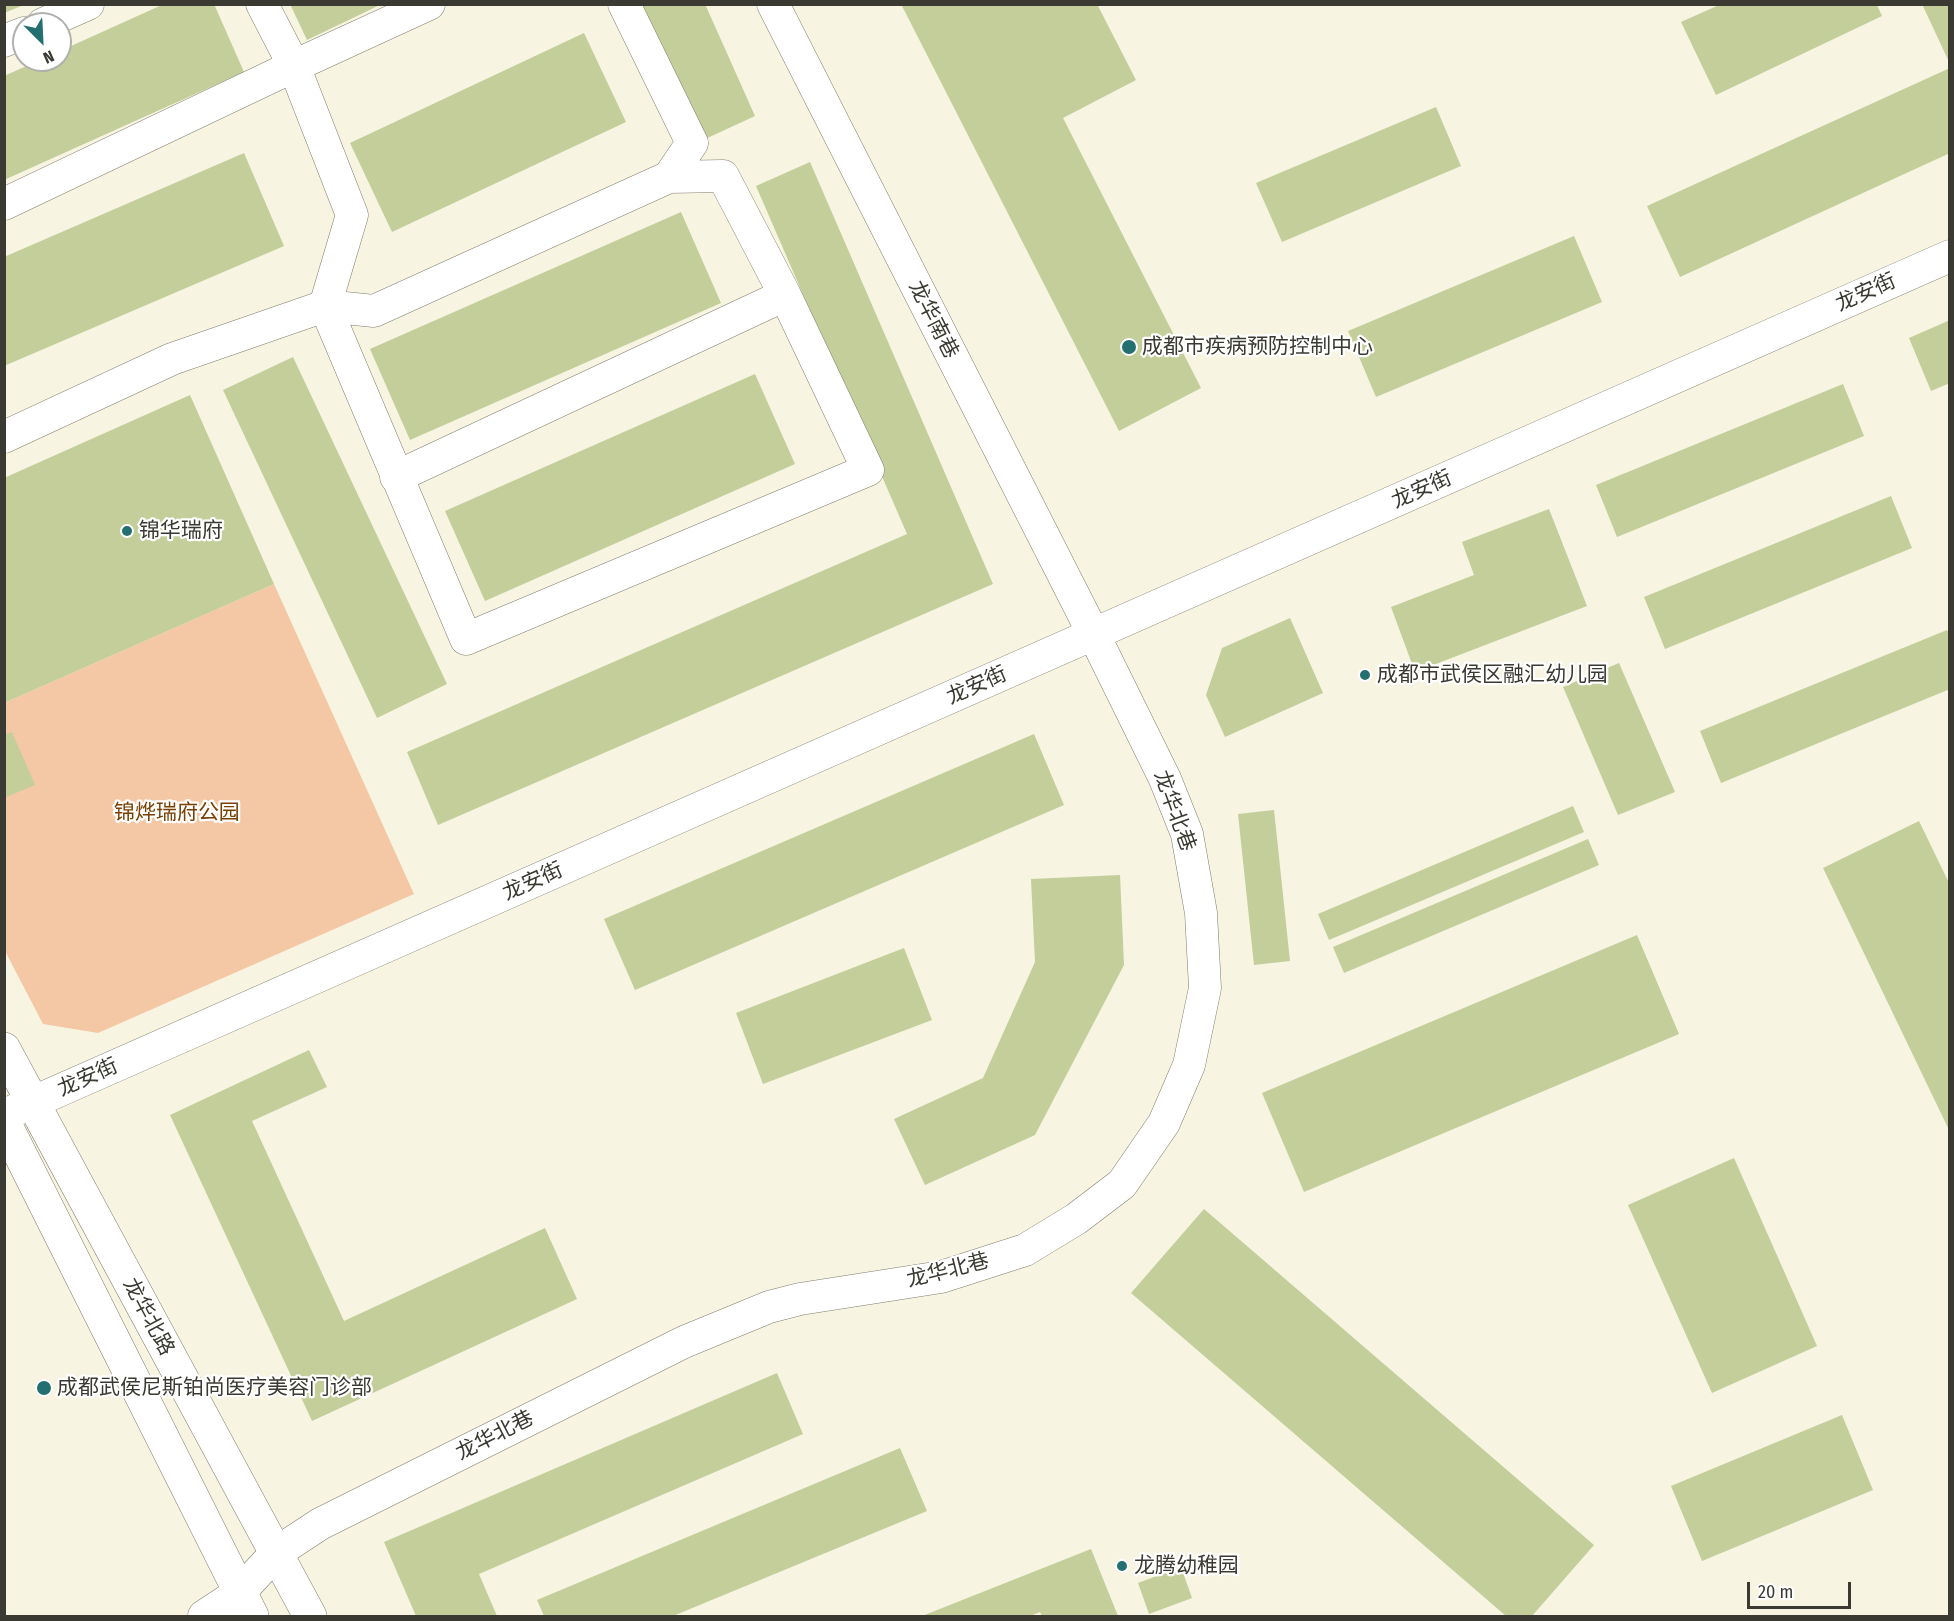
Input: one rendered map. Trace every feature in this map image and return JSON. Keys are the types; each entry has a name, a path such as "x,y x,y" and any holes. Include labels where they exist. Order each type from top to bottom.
{"street":[{"path":"70,12 88,4"},
{"path":"4,437 172,359 325,306 374,311 669,177 723,176 785,295 868,470 466,639 325,306 352,215 294,66 262,4"},
{"path":"4,204 429,4"},
{"path":"624,4 692,143 669,177"},
{"name":"龙华南巷","path":"773,4 1094,635"},
{"name":"龙安街","path":"19,1109 1950,256"},
{"path":"396,477 785,295"},
{"name":"龙华北巷","path":"204,1617 246,1605 276,1553 320,1524 673,1348 738,1318 800,1299 941,1276 1025,1250 1076,1219 1122,1184 1164,1123 1189,1065 1205,988 1201,913 1187,834 1165,779 1094,635"},
{"name":"龙华北路","path":"4,1049 19,1109 276,1553 310,1617"},
{"name":"龙华北路","path":"4,1122 246,1605"}],"green space":[{"name":"锦烨瑞府公园","path":"274,584 414,894 98,1033 43,1024 5,951 4,703"}],"building":[{"path":"4,4 24,4 24,5 4,13"},
{"path":"164,4 214,4 244,72 4,180 4,76 13,72 72,72 72,46"},
{"path":"290,4 382,4 307,40"},
{"path":"642,4 705,4 755,116 703,140"},
{"path":"901,4 1097,4 1136,80 1063,118 1201,388 1119,431"},
{"path":"1922,4 1950,4 1950,64"},
{"path":"1719,5 1877,5 1882,16 1716,95 1681,22"},
{"path":"584,33 626,122 392,232 350,143"},
{"path":"1950,68 1950,153 1680,277 1647,206"},
{"path":"1436,107 1461,166 1282,242 1256,183"},
{"path":"244,153 284,246 4,366 4,257"},
{"path":"810,162 993,584 438,825 407,752 907,534 756,186"},
{"path":"681,212 721,303 410,440 370,349"},
{"path":"1574,236 1602,302 1376,397 1348,331"},
{"path":"1950,320 1950,383 1931,391 1909,338"},
{"path":"293,357 447,684 377,718 223,390"},
{"path":"755,374 795,464 485,601 445,511"},
{"path":"1843,384 1864,436 1617,537 1596,485"},
{"name":"锦华瑞府","path":"190,395 274,584 4,703 4,478"},
{"path":"1891,496 1912,548 1665,649 1644,597"},
{"path":"1549,509 1587,606 1415,672 1391,607 1474,575 1462,542"},
{"path":"1290,618 1323,693 1225,737 1206,695 1222,648"},
{"path":"1947,630 1950,635 1950,689 1721,783 1700,731"},
{"path":"1619,663 1675,792 1618,815 1563,687"},
{"path":"12,732 35,785 4,798 4,735"},
{"path":"1034,734 1064,805 635,990 604,919"},
{"path":"1573,806 1584,832 1329,940 1318,914"},
{"path":"1274,810 1290,961 1254,965 1238,814"},
{"path":"1919,821 1950,885 1950,1132 1823,868"},
{"path":"1588,839 1599,865 1344,973 1333,947"},
{"path":"1120,875 1124,965 1035,1135 925,1185 894,1119 983,1078 1035,962 1031,879"},
{"path":"1637,935 1679,1034 1304,1192 1262,1093"},
{"path":"904,948 932,1020 763,1084 736,1013"},
{"path":"309,1050 327,1087 252,1121 344,1321 545,1228 577,1299 312,1421 170,1115"},
{"path":"1734,1158 1817,1346 1712,1393 1628,1205"},
{"path":"1204,1209 1594,1545 1532,1616 1506,1616 1131,1293"},
{"path":"777,1373 803,1434 479,1574 497,1616 416,1616 384,1542"},
{"path":"1842,1415 1873,1490 1702,1561 1671,1486"},
{"path":"900,1448 927,1511 673,1616 544,1616 537,1600"},
{"path":"1091,1549 1118,1616 1042,1616 1040,1612 1030,1616 922,1616"},
{"path":"1181,1567 1192,1598 1149,1614 1138,1583"}],"place":[{"name":"成都市疾病预防控制中心","path":"1129,347"},
{"name":"锦华瑞府","path":"127,531"},
{"name":"成都市武侯区融汇幼儿园","path":"1365,675"},
{"name":"成都武侯尼斯铂尚医疗美容门诊部","path":"44,1388"},
{"name":"龙腾幼稚园","path":"1122,1566"}]}
